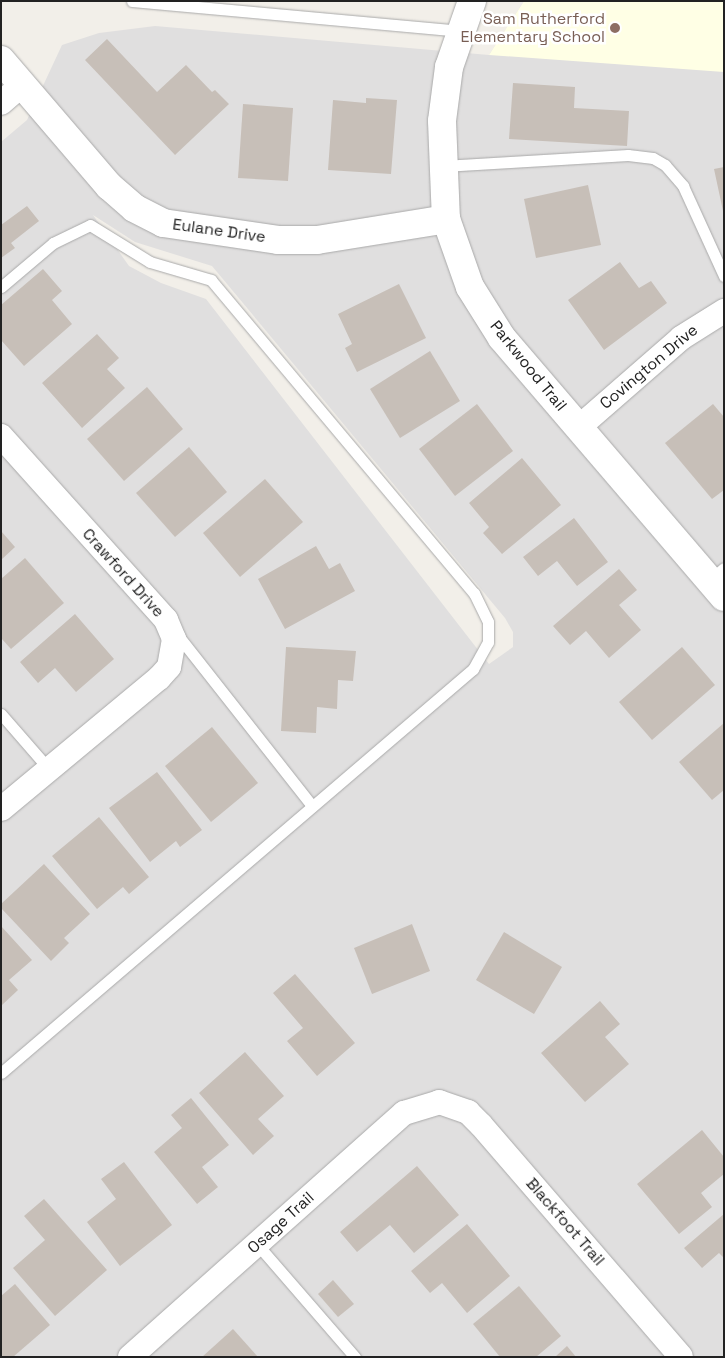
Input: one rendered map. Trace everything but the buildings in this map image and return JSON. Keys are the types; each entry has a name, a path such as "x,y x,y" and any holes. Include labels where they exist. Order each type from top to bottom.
{"street":[{"name":"Parkwood Trail","path":"472,1 449,67 442,121 442,166 446,219 470,287 502,338 578,428 719,582"},
{"name":"Eulane Drive","path":"1,60 109,186 134,208 164,223 278,240 317,240 446,219"},
{"path":"1,103 23,84"},
{"name":"Covington Drive","path":"578,428 681,338 724,311"},
{"name":"Crawford Drive","path":"1,436 166,620 174,639 169,667 1,809"},
{"name":"Osage Trail","path":"130,1357 404,1113 439,1102"},
{"name":"Blackfoot Trail","path":"439,1102 468,1112 481,1125 681,1357"}],"lane":[{"path":"132,1 462,31"},
{"path":"442,166 628,155 653,158 665,165 683,186 724,276"},
{"path":"1,287 54,243 90,225 150,262 211,280 474,593 488,622 488,642 472,669 1,1073"},
{"path":"166,620 312,806"},
{"path":"1,714 49,769"},
{"path":"257,1244 355,1357"}],"shaded area":[{"path":"524,1 724,1 724,1357 1,1357 1,142 27,120 62,45 99,33 155,26 489,55","holes":["93,215 135,242 212,266 505,618 513,632 513,647 489,664 206,299 161,283 129,266"]},
{"name":"Sam Rutherford Elementary School","path":"524,1 724,1 724,72 489,55"}],"place":[{"name":"Sam Rutherford Elementary School","path":"615,28"}]}
